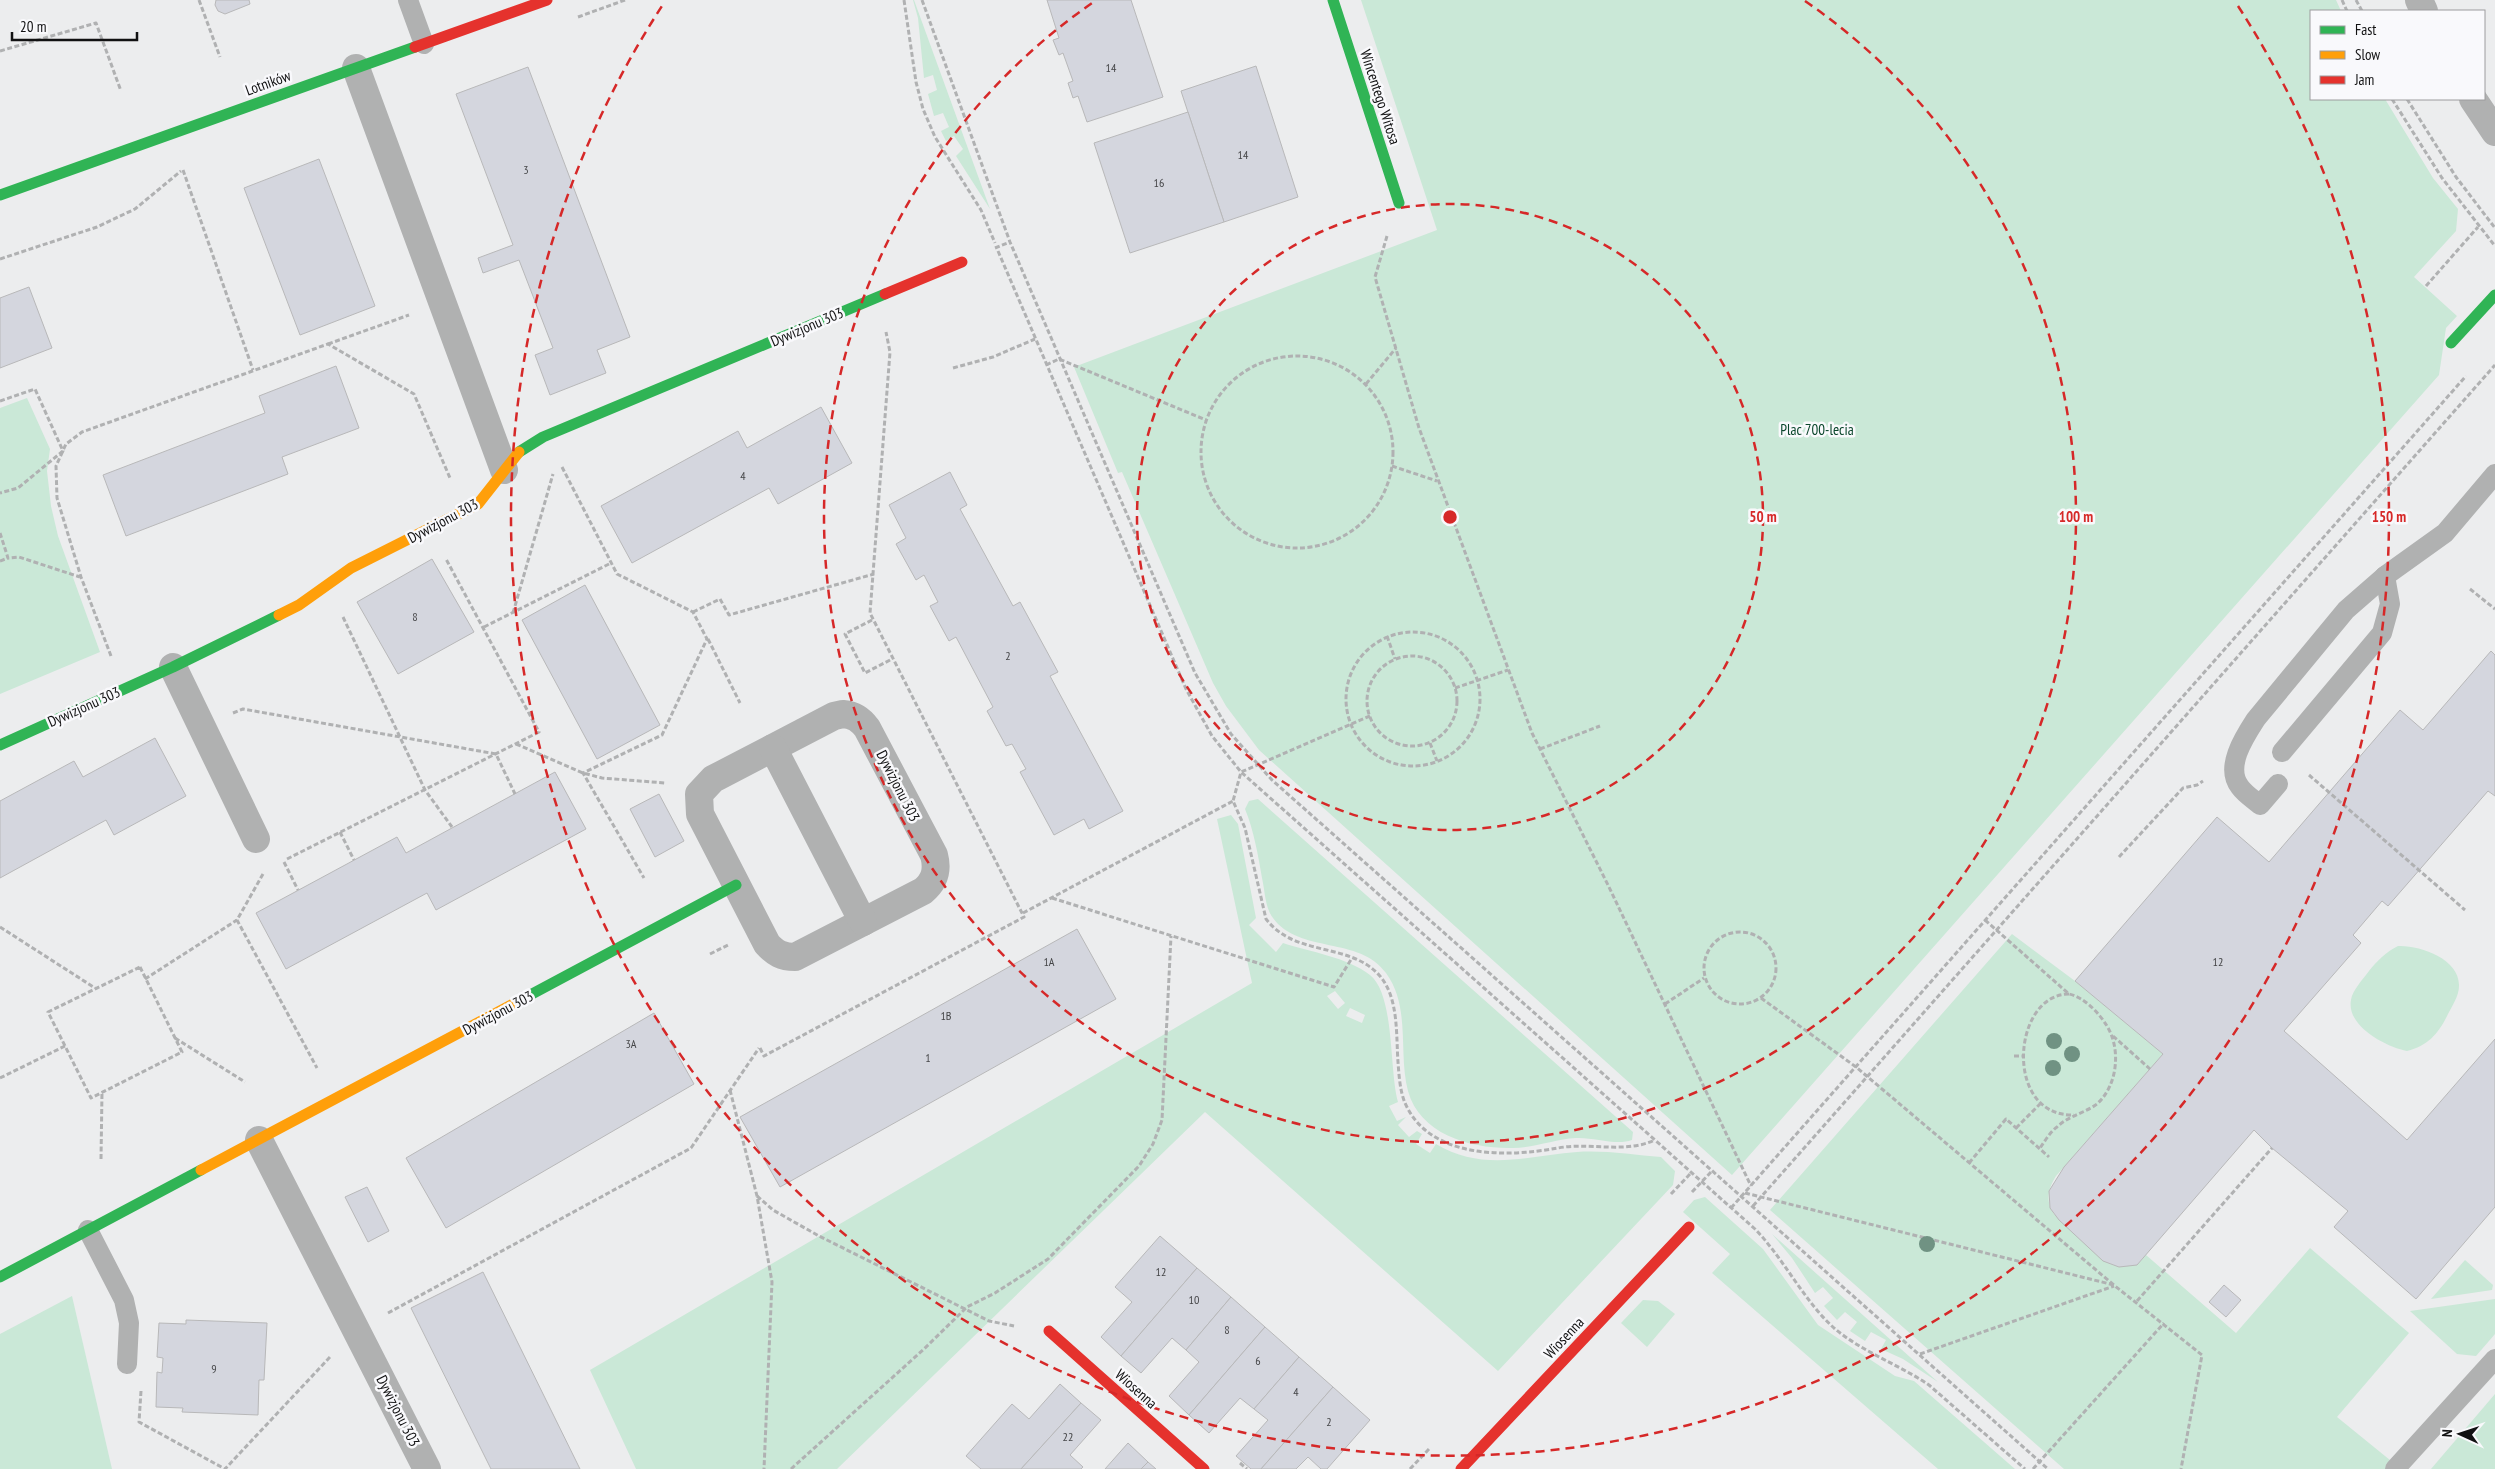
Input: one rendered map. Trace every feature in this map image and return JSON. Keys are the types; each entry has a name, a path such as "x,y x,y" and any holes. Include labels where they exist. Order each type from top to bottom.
{"street":[{"name":"Lotników","path":"0,195 547,0"},
{"name":"Wincentego Witosa","path":"1333,0 1399,203"},
{"path":"356,68 504,470"},
{"path":"2474,100 2495,132"},
{"name":"Dywizjonu 303","path":"0,745 173,667 299,605 352,568 478,504 487,495 504,470 525,447 543,437 962,262"},
{"path":"2451,343 2495,295"},
{"path":"173,667 256,840"},
{"name":"Dywizjonu 303","path":"852,715 861,720 929,847 937,866 930,885 795,957 784,956 774,952 767,944 700,814 699,794 712,779 773,748 834,716 852,715"},
{"path":"773,748 862,922"},
{"name":"Dywizjonu 303","path":"0,1277 736,885"},
{"name":"Dywizjonu 303","path":"259,1140 427,1469"},
{"name":"Wiosenna","path":"1461,1469 1689,1227"},
{"name":"Wiosenna","path":"1049,1331 1204,1469"}],"lane":[{"path":"408,0 424,44"},
{"path":"2278,784 2260,806 2239,786 2235,778 2239,749 2243,738 2256,719 2346,610 2385,576 2445,533 2495,474"},
{"path":"2282,752 2382,634 2390,604 2385,576"},
{"path":"88,1230 124,1300 129,1323 127,1364"},
{"path":"2395,1469 2495,1359"}],"path":[{"path":"199,0 220,57"},
{"path":"904,0 917,88 923,109 935,137 981,210 1186,689 1212,736 1240,772 1766,1240 1832,1326 1861,1347 1907,1370 1929,1385 2025,1469"},
{"path":"922,0 996,204 1059,359 1195,673 1218,716 1256,764 1743,1195 2048,1469"},
{"path":"0,51 96,23 121,91"},
{"path":"2393,100 2442,178 2478,227 2495,246"},
{"path":"2408,100 2456,178 2495,228"},
{"path":"0,259 98,227 127,213 189,164"},
{"path":"183,170 253,370"},
{"path":"1399,203 1385,241 1375,277 1425,448 1508,670 1540,749 1609,887 1751,1186"},
{"path":"2426,286 2478,227"},
{"path":"127,1364 142,1365 139,1422 226,1469 356,1330 691,1148 760,1048 764,1056 1024,917 870,613 890,352 878,298"},
{"path":"124,689 80,577 57,498 56,466 66,444 82,432 441,303"},
{"path":"953,368 993,357 1035,339"},
{"path":"328,344 414,394 464,511"},
{"path":"1366,384 1396,348"},
{"path":"1290,356 1318,358 1344,368 1366,384 1382,407 1392,433 1392,466 1382,497 1363,523 1336,541 1304,549 1271,546 1242,532 1219,509 1204,480 1200,447 1206,420 1219,395 1238,375 1263,362 1290,356"},
{"path":"1046,365 1059,359 1206,420"},
{"path":"1753,1206 2495,365"},
{"path":"1731,1208 2468,374"},
{"path":"0,401 35,389 63,451"},
{"path":"543,437 558,459 617,574 693,612 740,704"},
{"path":"0,494 18,488 63,451"},
{"path":"513,613 558,459"},
{"path":"1392,466 1437,481"},
{"path":"298,890 283,861 539,732 430,529"},
{"path":"0,534 8,558"},
{"path":"0,561 8,558 19,558 80,577"},
{"path":"484,628 611,563"},
{"path":"693,612 720,599 729,615 874,574"},
{"path":"328,585 425,790 452,827"},
{"path":"2470,588 2495,609"},
{"path":"872,620 845,634 865,673 892,659"},
{"path":"1409,631 1431,634 1451,644 1467,659 1477,680 1480,702 1475,723 1464,741 1448,756 1428,764 1406,766 1385,760 1367,748 1351,724 1346,710 1346,687 1354,666 1368,648 1387,636 1409,631"},
{"path":"1387,636 1395,660"},
{"path":"583,773 662,735 707,639"},
{"path":"1410,656 1431,661 1448,675 1455,688 1457,701 1450,726 1430,743 1415,746 1401,745 1388,739 1376,729 1370,716 1367,703 1369,689 1374,677 1383,666 1395,660 1410,656"},
{"path":"1455,688 1508,670"},
{"path":"201,728 243,709 496,754"},
{"path":"1370,716 1240,772 1233,801 1245,828 1266,919 1272,927 1289,939 1352,958 1374,970 1386,984 1394,1012 1399,1076 1405,1103 1419,1124 1439,1138 1480,1151 1515,1154 1581,1145 1630,1148 1655,1140"},
{"path":"1540,749 1600,726"},
{"path":"1430,743 1437,760"},
{"path":"516,744 583,773 602,778 660,782 699,794"},
{"path":"2119,857 2183,788 2197,785 2239,749"},
{"path":"2282,752 2465,910"},
{"path":"496,754 514,794"},
{"path":"583,773 644,878"},
{"path":"1023,913 1233,801"},
{"path":"340,832 354,860"},
{"path":"145,978 237,920 265,870"},
{"path":"1052,898 1334,987 1352,958"},
{"path":"237,920 334,1099"},
{"path":"1985,920 2069,994"},
{"path":"0,927 96,988"},
{"path":"1744,931 1757,935 1767,943 1777,965 1775,978 1770,989 1761,998 1739,1005 1717,997 1704,978 1706,955 1711,945 1720,936 1732,932 1744,931"},
{"path":"791,1469 924,1349 964,1309 1048,1259 1139,1166 1153,1144 1162,1120 1171,936"},
{"path":"140,967 182,1052 91,1098 48,1012 96,988 140,967"},
{"path":"1665,1004 1704,978"},
{"path":"2074,1115 2052,1113 2040,1104 2034,1097 2027,1078 2024,1056 2029,1025 2039,1009 2053,995 2076,995 2102,1018 2112,1035 2150,1069"},
{"path":"1761,998 1856,1067 2115,1286 2137,1301 2202,1355 2181,1469"},
{"path":"2040,1148 2056,1127 2074,1115 2095,1105 2109,1089 2117,1063 2112,1035"},
{"path":"175,1038 245,1082"},
{"path":"0,1078 65,1046"},
{"path":"2014,1056 2024,1056"},
{"path":"730,1089 757,1196 772,1282 764,1469"},
{"path":"101,1158 102,1092"},
{"path":"2016,1128 2040,1104"},
{"path":"1969,1163 2006,1119 2049,1157"},
{"path":"2137,1301 2272,1148"},
{"path":"1743,1195 1761,1197 2115,1286"},
{"path":"757,1196 773,1210 819,1236 996,1324 1049,1331"},
{"path":"1920,1354 2115,1286"},
{"path":"2033,1469 2164,1323"}],"green space":[{"path":"913,0 990,209 956,156 963,149 954,136 946,141 941,131 949,127 943,113 934,116 928,94 937,90 933,75 924,78 918,18"},
{"name":"Plac 700-lecia","path":"1361,0 2336,0 2341,10 2310,10 2310,100 2386,100 2433,178 2458,209 2456,231 2414,277 2457,316 2446,328 2439,375 1732,1175 1259,750 1226,706 1213,683 1122,472 1118,473 1074,367 1437,230"},
{"path":"27,398 50,449 47,471 51,506 58,536 100,652 0,694 0,408"},
{"path":"1258,799 1633,1132 1632,1140 1612,1142 1576,1138 1521,1148 1497,1148 1465,1142 1436,1129 1424,1119 1414,1106 1408,1091 1405,1076 1403,1030 1399,1000 1394,986 1386,973 1375,961 1361,954 1298,937 1284,929 1270,914 1253,834 1245,809 1249,801"},
{"path":"1231,815 1238,824 1256,918 1249,925 1276,952 1283,943 1328,956 1361,969 1370,975 1378,985 1384,999 1387,1016 1398,1102 1389,1106 1397,1121 1406,1117 1398,1125 1409,1137 1417,1131 1422,1134 1416,1144 1430,1153 1436,1144 1453,1153 1488,1160 1523,1159 1577,1152 1608,1152 1661,1157 1675,1171 1673,1185 1498,1371 1205,1112 837,1469 636,1469 590,1370 1252,983 1217,819","holes":["1335,991 1345,1003 1338,1009 1327,996","1350,1008 1365,1015 1362,1023 1346,1016"]},
{"path":"2012,934 2075,981 2163,1054 2056,1176 2049,1195 2049,1204 2054,1214 2114,1265 2137,1265 2146,1255 2236,1333 2310,1248 2409,1333 2337,1417 2401,1469 2064,1469 1770,1210"},
{"path":"2398,946 2407,946 2427,951 2446,961 2458,976 2459,986 2455,1001 2437,1033 2421,1046 2407,1051 2389,1045 2369,1034 2361,1027 2351,1009 2352,996 2361,981 2378,960"},
{"path":"1705,1197 1763,1249 1818,1325 1895,1376 1914,1381 2015,1469 1938,1469 1712,1273 1730,1254 1683,1212 1694,1200"},
{"path":"1772,1234 1938,1382 1903,1359 1881,1349 1886,1340 1871,1332 1865,1341 1850,1331 1857,1322 1845,1312 1837,1320 1824,1306 1833,1298 1823,1287 1815,1293 1792,1258"},
{"path":"2465,1260 2493,1285 2492,1290 2431,1299"},
{"path":"72,1296 112,1469 0,1469 0,1334"},
{"path":"2495,1299 2495,1334 2476,1356 2457,1354 2410,1311"},
{"path":"1643,1300 1658,1301 1675,1314 1647,1347 1621,1323"},
{"path":"2495,1394 2495,1469 2431,1469"}],"building":[{"path":"216,0 249,0 250,4 225,14 218,11 215,5"},
{"path":"1047,0 1131,0 1163,97 1087,122 1078,96 1073,98 1068,83 1073,81 1063,53 1059,55 1053,40 1059,38"},
{"path":"1256,66 1298,197 1224,222 1181,91"},
{"path":"528,67 630,337 597,350 606,373 550,395 535,355 553,348 519,260 483,273 478,258 513,245 456,94"},
{"path":"1188,112 1224,222 1130,253 1094,143"},
{"path":"319,159 375,306 300,335 244,188"},
{"path":"29,287 52,348 0,368 0,298"},
{"path":"336,366 359,428 282,457 288,474 126,536 103,475 265,413 259,396"},
{"path":"821,407 852,463 778,504 769,488 632,563 601,506 738,431 747,448"},
{"path":"950,472 967,505 960,509 1013,606 1020,602 1058,672 1050,676 1123,811 1089,829 1084,819 1054,835 1020,772 1026,769 1012,744 1006,746 987,711 993,707 956,637 949,641 930,606 938,602 924,575 916,580 896,544 906,538 889,505"},
{"path":"432,559 474,632 398,674 357,602"},
{"path":"585,585 660,725 597,759 522,620"},
{"path":"2491,651 2495,655 2495,796 2488,791 2388,906 2382,901 2353,935 2361,943 2284,1031 2407,1140 2495,1039 2495,1207 2416,1299 2334,1227 2348,1211 2272,1148 2254,1130 2137,1265 2119,1267 2103,1261 2059,1220 2050,1208 2049,1191 2064,1167 2163,1054 2075,981 2217,817 2269,862 2400,710 2423,730"},
{"path":"155,738 186,796 114,835 106,820 0,878 0,801 74,761 83,777"},
{"path":"555,772 586,829 436,910 427,893 286,969 256,913 397,837 406,853"},
{"path":"659,794 684,841 655,857 630,809"},
{"path":"1077,929 1116,999 780,1187 740,1117"},
{"path":"654,1013 694,1084 446,1228 406,1158"},
{"path":"367,1187 389,1231 368,1242 345,1197"},
{"path":"1160,1236 1197,1268 1121,1356 1101,1337 1132,1302 1115,1287"},
{"path":"1197,1268 1231,1297 1186,1350 1172,1338 1141,1373 1121,1356"},
{"path":"483,1272 580,1469 491,1469 411,1308"},
{"path":"2224,1285 2241,1300 2226,1317 2209,1302"},
{"path":"1231,1297 1265,1327 1189,1415 1169,1396 1199,1362 1186,1350"},
{"path":"186,1320 267,1323 264,1380 259,1380 258,1415 182,1412 183,1408 156,1407 157,1372 162,1373 163,1358 157,1357 159,1323 186,1324"},
{"path":"1265,1327 1299,1357 1254,1409 1240,1398 1209,1433 1189,1415"},
{"path":"1299,1357 1333,1387 1261,1469 1251,1469 1236,1456 1268,1420 1254,1409"},
{"path":"1060,1384 1081,1403 1021,1469 981,1469 966,1456 1012,1404 1029,1419"},
{"path":"1333,1387 1370,1420 1327,1469 1321,1469 1308,1457 1296,1469 1261,1469"},
{"path":"1081,1403 1101,1420 1070,1455 1083,1467 1081,1469 1021,1469"},
{"path":"1128,1443 1148,1462 1141,1469 1105,1469"},
{"path":"1148,1462 1156,1469 1141,1469"}],"traffic: fast":[{"path":"1333,0 1399,203"},
{"path":"0,195 415,47"},
{"path":"519,452 543,437 885,294"},
{"path":"2451,343 2495,295"},
{"path":"0,745 173,667 279,615"},
{"path":"517,1002 736,885"},
{"path":"0,1277 201,1170"}],"traffic: slow":[{"path":"279,615 299,605 351,568 478,504 519,452"},
{"path":"201,1170 517,1002"}],"traffic: jam":[{"path":"415,47 547,0"},
{"path":"885,294 962,262"},
{"path":"1461,1469 1689,1227"},
{"path":"1049,1331 1204,1469"}]}
